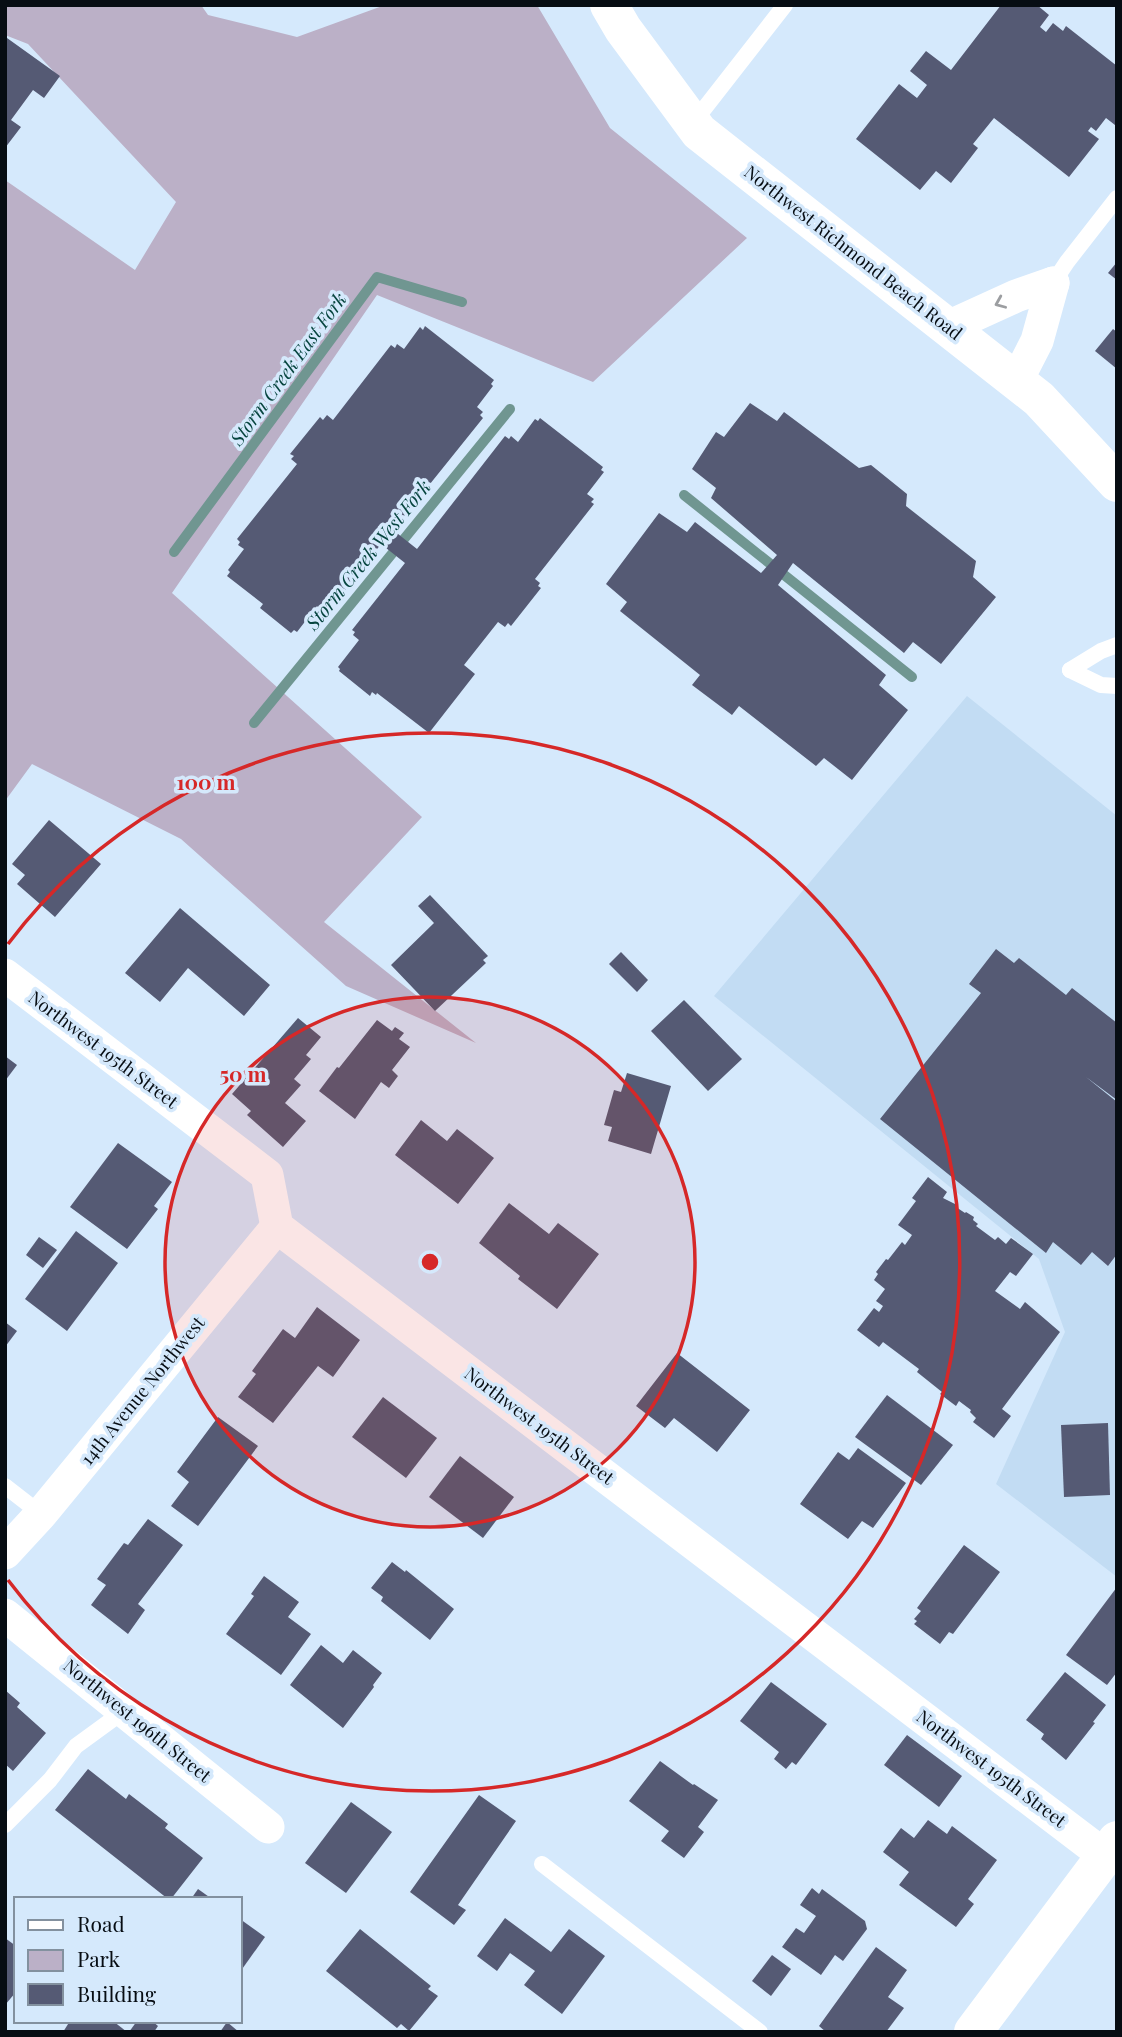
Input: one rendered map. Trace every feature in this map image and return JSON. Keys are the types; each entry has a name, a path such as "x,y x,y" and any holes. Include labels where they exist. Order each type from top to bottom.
{"main road":[{"name":"Northwest Richmond Beach Road","path":"609,5 623,29 699,132 1039,399 1117,483"},
{"path":"973,2032 1112,1853"}],"street":[{"path":"948,327 1016,296 1053,283"},
{"path":"1016,382 1037,341 1053,283"},
{"name":"Northwest 195th Street","path":"5,975 267,1175 277,1227 1112,1853"},
{"name":"14th Avenue Northwest","path":"5,1553 41,1514 277,1227"},
{"name":"Northwest 196th Street","path":"5,1615 268,1827"}],"lane":[{"path":"693,123 785,5"},
{"path":"1053,283 1117,198"},
{"path":"1117,645 1101,651 1070,670 1101,685 1117,685"},
{"path":"5,1486 41,1514"},
{"path":"5,1825 50,1780 76,1746 124,1711"},
{"path":"542,1864 760,2032"}],"shaded area":[{"path":"967,696 1117,816 1117,1577 996,1484 1065,1332 1039,1259 714,996"}],"green space":[{"path":"5,5 201,5 208,15 297,37 385,5 537,5 610,128 747,238 593,382 377,295 172,593 422,817 324,922 476,1043 346,986 181,839 32,764 5,801 5,180 135,270 176,202 28,44 5,35"}],"building":[{"path":"1001,5 1037,5 1049,15 1040,27 1046,32 1053,23 1063,31 1066,26 1117,66 1117,122 1115,125 1106,118 1096,131 1091,127 1088,131 1099,139 1069,177 994,118 973,144 978,148 951,183 936,171 920,190 856,139 899,84 917,98 927,85 910,71 926,51 951,70"},
{"path":"7,38 60,76 44,98 33,90 11,120 21,127 5,148 5,41"},
{"path":"1117,262 1117,280 1108,273"},
{"path":"425,326 494,380 491,384 493,386 477,407 483,412 480,415 483,418 393,530 417,549 505,436 509,439 511,436 518,442 535,419 538,421 540,418 603,467 601,470 604,472 587,494 594,499 591,502 594,504 535,579 541,588 511,626 508,623 505,627 498,622 464,665 475,674 429,733 377,693 376,695 372,692 370,696 339,671 338,667 359,640 352,630 405,563 381,544 329,611 326,608 323,612 317,606 297,632 294,630 291,633 260,608 263,604 227,576 230,572 228,570 244,549 238,545 240,542 237,539 297,464 291,459 294,456 290,454 320,417 323,420 327,415 333,420 391,345 395,348 397,344 404,349 420,327 423,330"},
{"path":"1113,329 1117,332 1117,369 1095,351"},
{"path":"750,403 777,421 784,412 859,468 871,465 907,494 906,506 976,561 973,577 996,597 941,664 913,642 904,653 793,563 778,585 886,675 879,685 908,710 852,780 824,758 816,766 739,706 732,715 692,685 700,675 620,611 627,602 606,584 659,513 687,532 695,522 761,573 777,555 711,498 716,488 692,469 716,432 724,437"},
{"path":"49,820 101,864 55,917 17,884 25,875 12,864"},
{"path":"430,895 488,956 483,960 486,963 435,1011 391,965 434,923 418,906"},
{"path":"180,908 270,985 244,1016 188,968 160,1002 125,973"},
{"path":"996,949 1014,963 1019,958 1066,995 1072,988 1117,1023 1117,1100 1086,1077 1117,1102 1117,1254 1108,1266 1092,1252 1081,1265 1053,1242 1046,1253 880,1119 981,993 969,984"},
{"path":"621,952 648,980 637,992 609,964"},
{"path":"684,1000 742,1059 708,1091 651,1031"},
{"path":"298,1018 321,1037 306,1055 311,1059 294,1079 301,1085 285,1103 306,1121 283,1147 247,1115 251,1111 232,1094"},
{"path":"377,1020 392,1031 395,1027 404,1033 399,1039 410,1047 392,1070 398,1076 389,1088 381,1082 355,1119 319,1091"},
{"path":"5,1056 17,1065 5,1081"},
{"path":"627,1073 671,1086 651,1154 608,1141 612,1127 604,1125 614,1090 621,1092"},
{"path":"421,1120 447,1141 457,1129 494,1158 458,1204 395,1155"},
{"path":"118,1143 172,1182 154,1206 158,1209 127,1249 70,1207"},
{"path":"928,1177 947,1192 943,1198 974,1217 973,1220 978,1224 976,1226 995,1240 998,1237 1006,1244 1011,1238 1033,1254 1016,1276 1010,1272 995,1291 1020,1309 1025,1302 1060,1332 1002,1409 1011,1416 994,1438 973,1422 976,1418 971,1410 959,1401 956,1406 940,1394 942,1392 917,1372 919,1369 883,1342 879,1347 857,1330 874,1308 879,1312 883,1306 876,1301 885,1289 874,1280 878,1274 876,1272 902,1242 905,1245 912,1235 898,1225 916,1201 912,1198"},
{"path":"509,1203 549,1234 558,1223 599,1254 557,1309 518,1279 520,1276 479,1243"},
{"path":"76,1231 118,1263 67,1331 25,1299"},
{"path":"39,1237 57,1250 43,1268 26,1255"},
{"path":"317,1307 360,1340 333,1377 318,1366 273,1423 238,1397 256,1374 252,1371 283,1329 295,1338"},
{"path":"5,1322 17,1331 5,1347"},
{"path":"677,1353 750,1410 717,1452 674,1418 665,1428 636,1406"},
{"path":"887,1395 953,1445 921,1485 855,1437"},
{"path":"383,1397 437,1438 406,1478 352,1437"},
{"path":"218,1417 258,1446 198,1526 171,1506 189,1482 177,1472"},
{"path":"1108,1423 1110,1495 1064,1497 1061,1425"},
{"path":"858,1448 906,1483 873,1528 862,1521 848,1539 800,1504 838,1452 849,1460"},
{"path":"460,1456 514,1497 483,1538 429,1497"},
{"path":"148,1519 183,1545 138,1604 145,1610 128,1634 91,1605 106,1585 97,1579 124,1543 128,1545"},
{"path":"964,1545 1000,1572 953,1634 949,1632 940,1644 914,1624 917,1621 914,1619 921,1611 917,1608"},
{"path":"392,1562 454,1609 430,1640 381,1601 383,1597 371,1588"},
{"path":"264,1576 299,1602 288,1617 311,1634 281,1675 226,1634 254,1596 251,1594"},
{"path":"1117,1587 1117,1672 1107,1685 1066,1655"},
{"path":"321,1645 343,1663 353,1650 382,1673 343,1728 290,1685"},
{"path":"1065,1672 1106,1705 1066,1760 1041,1739 1044,1734 1026,1720"},
{"path":"771,1682 827,1724 796,1765 792,1762 786,1769 774,1759 779,1752 740,1721"},
{"path":"5,1690 20,1703 17,1707 46,1733 13,1771 5,1764"},
{"path":"907,1735 962,1776 939,1807 884,1765"},
{"path":"660,1761 718,1800 698,1827 704,1832 684,1858 661,1841 669,1831 629,1801"},
{"path":"88,1769 126,1799 129,1794 168,1824 165,1828 203,1858 173,1897 165,1897 55,1810"},
{"path":"479,1795 516,1821 458,1905 466,1910 454,1925 410,1892"},
{"path":"351,1802 392,1832 346,1893 305,1863"},
{"path":"928,1820 947,1834 952,1826 997,1860 968,1899 974,1904 956,1927 899,1885 909,1872 883,1852 901,1828 914,1838"},
{"path":"812,1888 819,1894 822,1889 865,1921 867,1929 843,1961 835,1955 821,1975 782,1947 796,1928 804,1933 816,1916 800,1905"},
{"path":"198,1889 209,1897 192,1897"},
{"path":"505,1918 551,1952 569,1929 605,1956 562,2014 524,1985 535,1971 510,1953 497,1971 477,1956"},
{"path":"242,1920 265,1937 242,1969"},
{"path":"360,1929 431,1986 428,1989 438,1996 409,2031 401,2024 397,2028 326,1971"},
{"path":"5,1938 14,1945 14,1994 5,2005"},
{"path":"876,1947 907,1970 888,1997 904,2008 886,2032 826,2032 819,2026"},
{"path":"772,1955 791,1969 771,1996 752,1981"},
{"path":"69,2023 116,2023 127,2032 63,2032"},
{"path":"136,2023 154,2023 158,2026 154,2032 129,2032"},
{"path":"228,2023 239,2032 220,2032"}],"waterway":[{"name":"Storm Creek East Fork","path":"174,552 377,277 462,302"},
{"name":"Storm Creek West Fork","path":"254,723 510,409"},
{"path":"684,495 912,677"}]}
